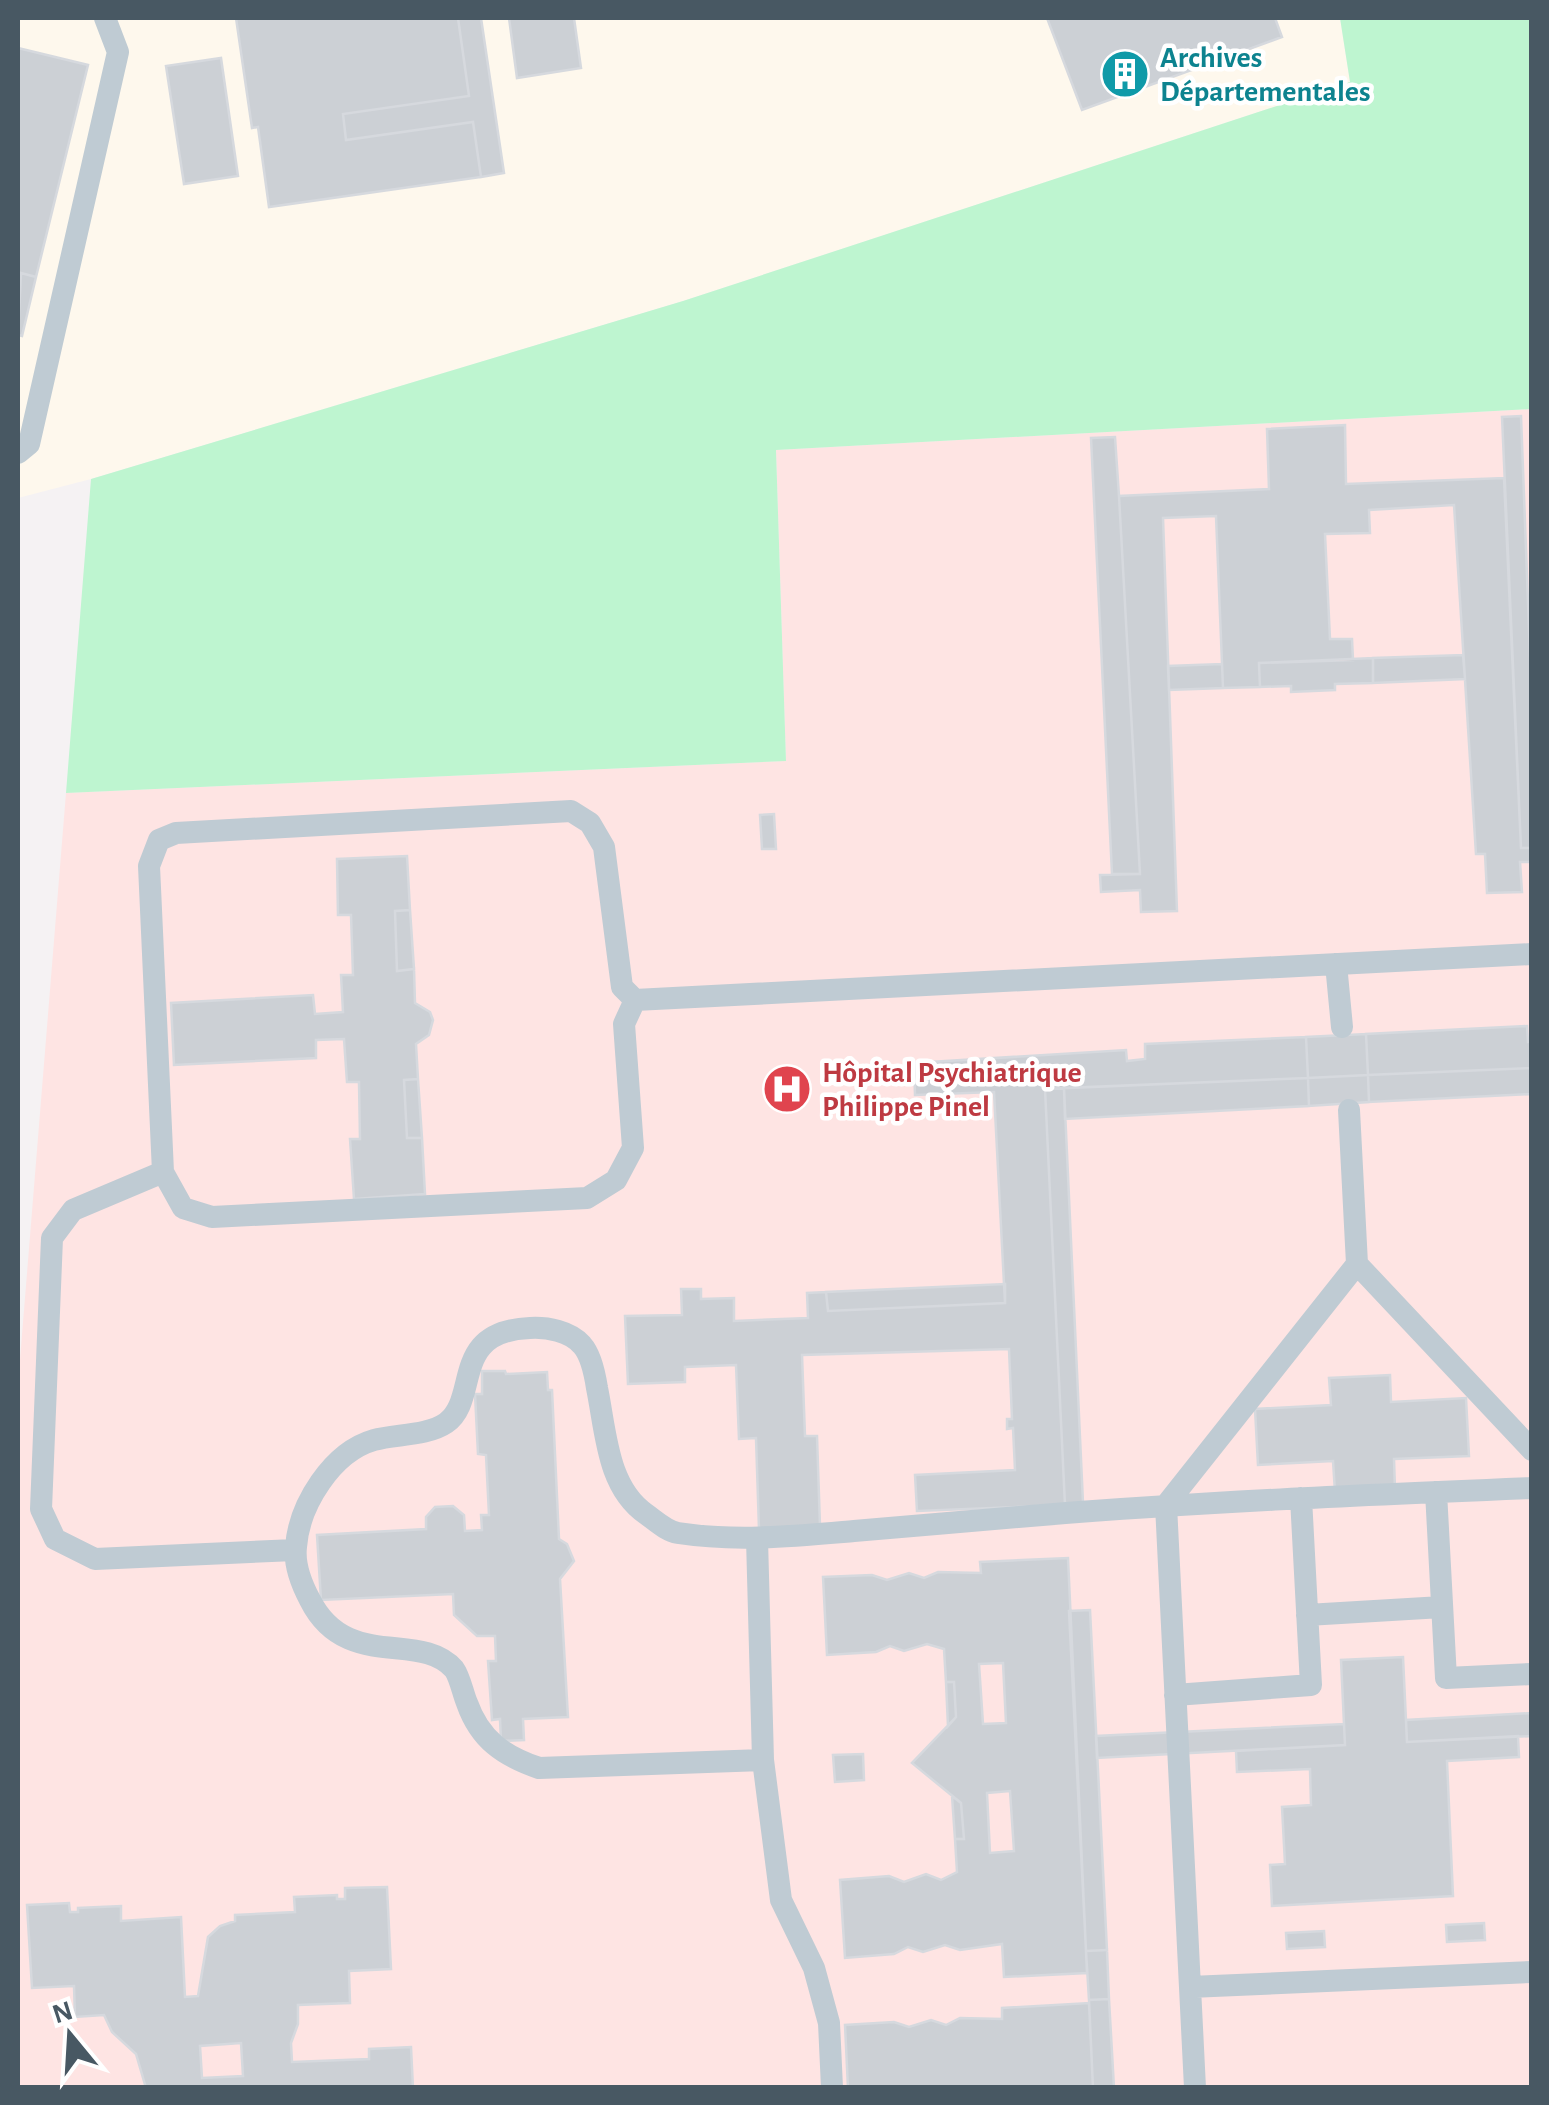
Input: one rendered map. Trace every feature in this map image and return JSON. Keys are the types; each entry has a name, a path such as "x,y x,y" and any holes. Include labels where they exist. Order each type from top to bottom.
{"lane":[{"path":"18,453 29,444 118,52 105,18"},
{"path":"636,1000 624,1024 633,1148 616,1180 587,1198 212,1217 182,1208 163,1172 149,866 159,840 176,833 571,811 590,824 604,846 622,987 636,1000 1532,954"},
{"path":"1336,964 1342,1028"},
{"path":"1348,1110 1358,1264 1532,1450"},
{"path":"163,1172 73,1210 52,1238 41,1509 56,1539 95,1559 295,1550"},
{"path":"1194,2088 1166,1505 1358,1264"},
{"path":"763,1760 539,1768 511,1759 488,1742 470,1712 455,1670 428,1652 378,1648 340,1635 318,1616 302,1585 295,1550 303,1515 332,1465 369,1441 446,1423 462,1404 468,1365 481,1348 500,1334 528,1328 558,1330 582,1345 594,1372 613,1470 633,1505 671,1532 757,1539 1166,1505 1532,1488"},
{"path":"1436,1492 1446,1678 1532,1674"},
{"path":"1175,1695 1311,1685 1301,1498"},
{"path":"757,1539 763,1760 781,1900 814,1968 829,2023 832,2088"},
{"path":"1307,1614 1442,1607"},
{"path":"1190,1986 1532,1972"}],"shaded area":[{"path":"18,18 1340,18 1350,82 683,301 18,498"},
{"name":"Hôpital Psychiatrique Philippe Pinel","path":"1531,409 1531,2087 18,2088 18,1384 66,793 786,761 776,450"}],"green space":[{"path":"1340,18 1531,18 1531,409 776,450 786,761 66,793 91,479 683,301 1350,82"}],"building":[{"path":"236,18 458,18 469,96 343,114 346,140 473,122 481,177 269,207 258,127 252,128"},
{"path":"458,18 481,18 504,173 481,177 473,122 346,140 343,114 469,96"},
{"path":"509,18 574,18 581,68 517,78"},
{"name":"Archives Départementales","path":"1047,18 1275,18 1282,37 1082,110"},
{"path":"18,48 88,65 36,277 21,273 18,286"},
{"path":"221,58 238,176 184,184 166,66"},
{"path":"21,273 36,277 22,336 18,335"},
{"path":"1521,416 1532,709 1532,848 1521,848 1502,417"},
{"path":"1345,425 1346,484 1504,478 1521,848 1532,848 1532,862 1520,862 1522,892 1487,893 1485,854 1476,854 1454,505 1369,510 1370,533 1325,534 1330,639 1352,639 1353,660 1259,663 1260,687 1223,688 1216,516 1163,518 1177,911 1141,912 1140,890 1101,892 1100,875 1140,874 1119,496 1269,489 1267,429"},
{"path":"1115,437 1140,874 1112,874 1091,438"},
{"path":"1463,655 1465,679 1373,683 1373,658"},
{"path":"1373,658 1373,683 1335,684 1335,690 1291,692 1291,686 1260,687 1259,663"},
{"path":"1222,664 1223,688 1169,690 1168,666"},
{"path":"774,814 776,849 762,849 760,815"},
{"path":"407,856 410,910 395,911 397,971 414,969 415,1003 430,1012 433,1020 429,1035 416,1044 418,1079 404,1080 407,1138 422,1138 425,1194 354,1199 350,1139 360,1139 359,1082 347,1082 344,1039 316,1040 316,1058 174,1065 171,1003 313,995 315,1014 343,1012 341,975 353,975 351,915 338,915 337,859"},
{"path":"410,910 414,969 397,971 395,911"},
{"path":"1527,1026 1528,1042 1532,1041 1532,1068 1368,1075 1366,1034"},
{"path":"1366,1034 1368,1075 1308,1078 1306,1037"},
{"path":"1306,1037 1308,1078 1045,1089 1065,1505 917,1511 915,1475 1015,1470 1013,1428 1007,1429 1007,1419 1012,1419 1009,1349 802,1355 805,1436 817,1436 820,1526 759,1529 756,1438 739,1439 736,1365 685,1367 685,1382 628,1384 625,1316 682,1315 681,1289 701,1289 701,1299 734,1298 734,1321 808,1318 807,1293 826,1292 828,1311 1005,1303 994,1092 915,1095 914,1063 1126,1050 1127,1061 1145,1059 1145,1044"},
{"path":"1532,1068 1532,1094 1369,1102 1368,1075"},
{"path":"1368,1075 1369,1102 1309,1106 1308,1078"},
{"path":"1308,1078 1309,1106 1065,1119 1064,1088"},
{"path":"418,1079 422,1138 407,1138 404,1080"},
{"path":"1064,1088 1083,1503 1065,1505 1045,1089"},
{"path":"1005,1284 1005,1303 828,1311 826,1292"},
{"path":"482,1371 547,1372 548,1390 552,1390 559,1539 567,1544 574,1561 560,1579 568,1717 523,1719 524,1740 501,1741 500,1719 492,1720 488,1661 496,1661 495,1636 477,1636 454,1615 453,1594 321,1600 317,1535 426,1529 426,1517 435,1507 453,1506 464,1515 465,1531 482,1530 481,1515 489,1515 486,1455 478,1454 475,1394 482,1394"},
{"path":"1390,1375 1391,1402 1466,1398 1469,1456 1394,1459 1395,1489 1335,1492 1333,1461 1258,1465 1255,1409 1331,1405 1329,1378"},
{"path":"1068,1558 1087,1973 1004,1977 1002,1944 960,1950 945,1945 923,1952 908,1947 894,1954 845,1958 840,1880 889,1876 904,1882 926,1874 941,1880 957,1872 955,1839 964,1839 961,1803 912,1763 956,1717 954,1682 946,1682 944,1649 927,1644 904,1651 890,1646 876,1652 827,1655 823,1577 872,1575 887,1580 909,1573 924,1578 938,1572 981,1573 980,1562","holes":["1003,1663 1006,1723 983,1724 979,1664","1010,1791 1014,1851 990,1853 987,1793"]},
{"path":"1090,1610 1107,1950 1086,1951 1069,1611"},
{"path":"1403,1657 1407,1742 1518,1736 1519,1757 1447,1761 1453,1896 1272,1906 1270,1865 1285,1864 1282,1807 1311,1805 1310,1769 1237,1772 1236,1751 1345,1745 1341,1660"},
{"path":"946,1682 954,1682 956,1717 948,1726"},
{"path":"1532,1713 1532,1736 1407,1742 1406,1720"},
{"path":"1344,1724 1345,1745 1097,1758 1096,1736"},
{"path":"863,1754 864,1780 835,1782 833,1755"},
{"path":"952,1796 961,1803 964,1839 955,1839"},
{"path":"387,1887 391,1969 349,1971 350,2003 298,2005 292,2062 369,2059 369,2049 411,2047 413,2088 146,2088 136,2054 112,2032 104,2015 75,2017 74,1986 32,1988 27,1905 69,1903 70,1912 78,1912 78,1908 121,1906 121,1921 181,1917 185,1997 198,1996 208,1937 220,1926 235,1921 235,1915 295,1912 294,1897 337,1895 337,1899 345,1899 345,1888","holes":["241,2043 243,2076 202,2078 200,2046"]},
{"path":"1484,1923 1485,1940 1447,1942 1446,1925"},
{"path":"1324,1931 1325,1947 1287,1949 1286,1933"},
{"path":"1107,1950 1109,1999 1089,2000 1086,1951"},
{"path":"1109,1999 1114,2088 1093,2088 1089,2000"},
{"path":"1089,2003 1093,2088 848,2088 845,2025 894,2022 909,2027 931,2020 946,2025 960,2018 1002,2019 1002,2008"}],"place":[{"name":"Archives Départementales","path":"1125,74"},
{"name":"Hôpital Psychiatrique Philippe Pinel","path":"787,1089"}]}
